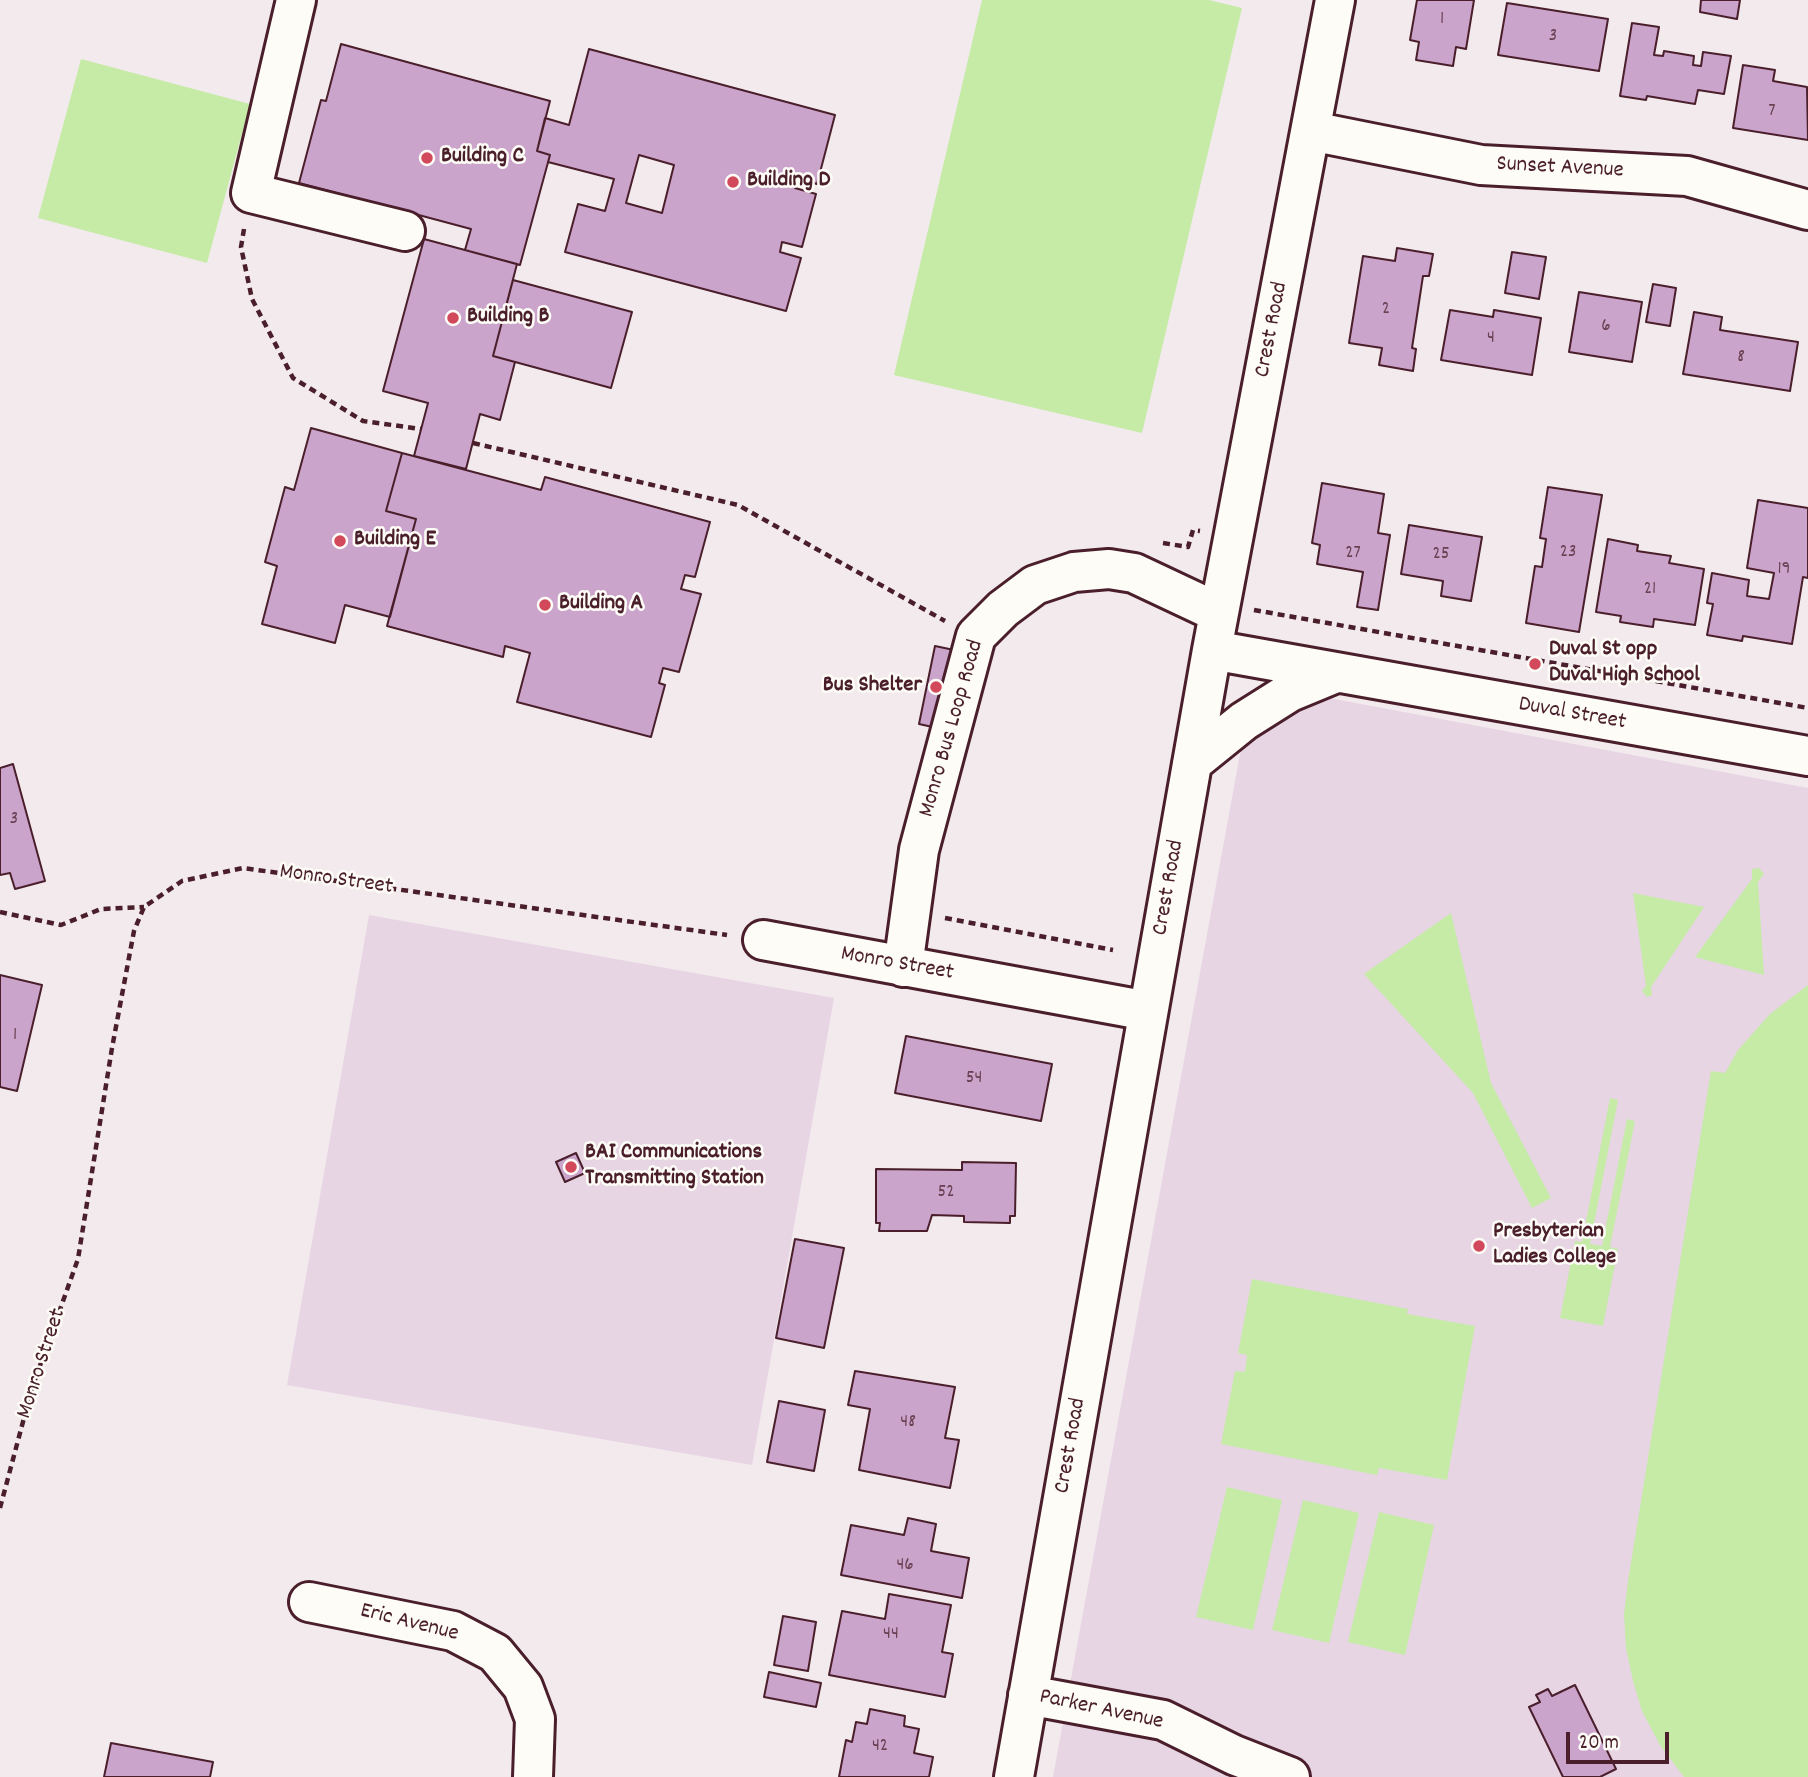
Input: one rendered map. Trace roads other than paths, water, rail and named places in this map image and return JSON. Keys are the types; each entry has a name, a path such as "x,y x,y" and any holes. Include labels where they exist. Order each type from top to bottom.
{"street":[{"path":"296,0 251,193 405,231"},
{"name":"Crest Road","path":"1014,1777 1212,650 1236,611 1311,131 1335,0"},
{"name":"Sunset Avenue","path":"1311,131 1480,165 1687,176 1808,210"},
{"name":"Monro Bus Loop Road","path":"903,967 919,850 976,636 1003,609 1035,585 1074,572 1109,569 1134,573 1236,611"},
{"name":"Duval Street","path":"1212,650 1808,756"},
{"path":"1192,763 1244,721 1290,692 1336,673"},
{"name":"Monro Street","path":"763,940 1148,1012"},
{"name":"Eric Avenue","path":"309,1602 453,1631 495,1653 523,1687 535,1719 536,1759 533,1777"},
{"name":"Parker Avenue","path":"1028,1695 1163,1720 1232,1766 1290,1777"}],"place":[{"name":"Building C","path":"427,158"},
{"name":"Building D","path":"733,182"},
{"name":"Building B","path":"453,318"},
{"name":"Building E","path":"340,541"},
{"name":"Building A","path":"545,605"},
{"name":"Duval St opp Duval High School","path":"1535,664"},
{"name":"Bus Shelter","path":"936,687"},
{"name":"BAI Communications Transmitting Station","path":"571,1167"},
{"name":"Presbyterian Ladies College","path":"1479,1246"}]}
